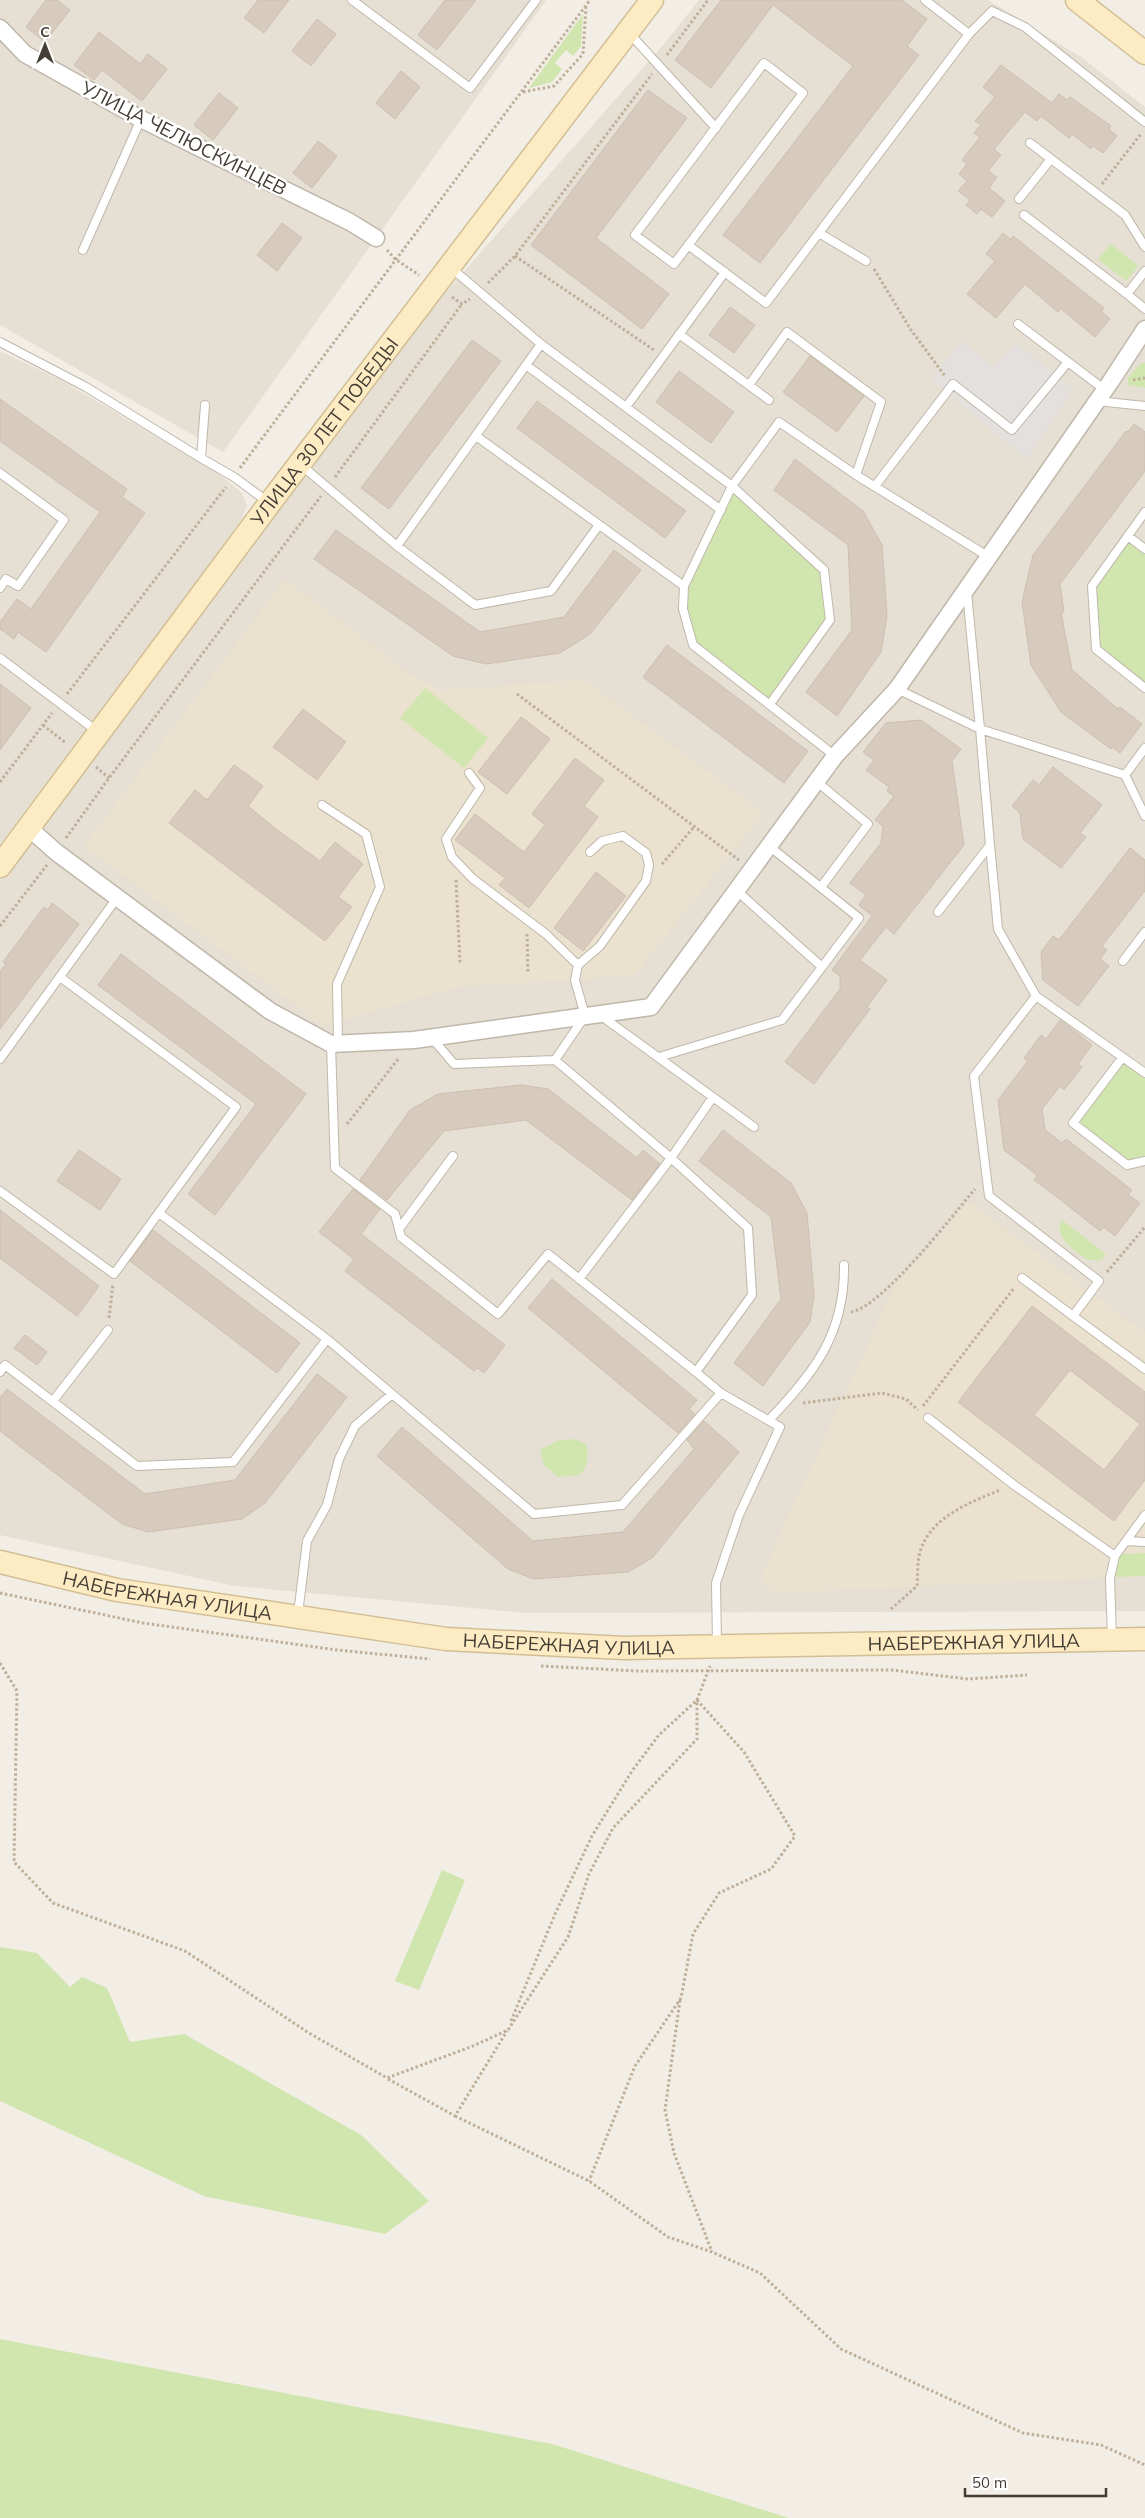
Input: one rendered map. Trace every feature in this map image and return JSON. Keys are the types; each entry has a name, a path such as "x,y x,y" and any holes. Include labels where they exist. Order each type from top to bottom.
{"street":[{"name":"УЛИЦА 30 ЛЕТ ПОБЕДЫ","path":"0,866 449,266 652,0"},
{"path":"1076,0 1143,47"},
{"name":"УЛИЦА ЧЕЛЮСКИНЦЕВ","path":"0,28 25,54 141,119 350,222 376,238"},
{"path":"29,828 56,852 270,1011 334,1043 414,1040 651,1007 835,756 897,689 1101,396 1145,329"},
{"name":"НАБЕРЕЖНАЯ УЛИЦА","path":"0,1562 117,1590 446,1639 624,1648 1145,1639"}],"lane":[{"path":"352,0 470,88 536,0"},
{"path":"925,0 969,34"},
{"path":"688,245 766,303 969,34 992,11 1025,27 1145,122"},
{"path":"627,31 716,128"},
{"path":"764,63 803,92 674,264 635,235 716,128 764,63"},
{"path":"83,250 141,119"},
{"path":"1030,143 1125,215 1145,247"},
{"path":"1019,198 1050,159"},
{"path":"1024,215 1145,309"},
{"path":"819,233 866,261"},
{"path":"449,266 541,344 732,486 824,570 830,620 770,704"},
{"path":"1127,294 1145,271"},
{"path":"626,407 725,272"},
{"path":"1018,324 1068,362 1101,396 1145,406"},
{"path":"748,385 787,332 881,402 856,475"},
{"path":"679,334 769,400"},
{"path":"0,342 86,387 234,477 270,504"},
{"path":"397,546 541,344"},
{"path":"875,486 952,384 1012,430 1068,362"},
{"path":"526,366 721,510"},
{"path":"201,458 204,405"},
{"path":"835,756 692,645 683,609 684,586 732,486 779,422 856,475 989,557"},
{"path":"476,436 684,586"},
{"path":"300,464 397,546 475,605 551,591 599,525"},
{"path":"0,472 64,520 18,586 6,579 0,588"},
{"path":"1145,512 1092,586 1096,649 1145,688"},
{"path":"1128,536 1145,549"},
{"path":"967,589 998,929 1036,996 1145,1073"},
{"path":"0,658 100,733"},
{"path":"897,689 980,729 1125,775 1145,816"},
{"path":"1125,775 1145,748"},
{"path":"469,773 480,788 446,839 452,857 473,879 546,934 578,965"},
{"path":"816,781 868,824 821,887"},
{"path":"322,805 366,834 380,887 337,984 332,1142 335,1168 395,1214 401,1237 498,1314 548,1254 721,1393 780,1427 739,1515 716,1583 717,1646"},
{"path":"590,852 602,841 623,836 646,852 649,865 646,882 600,946 578,965 575,980 592,1015 659,1057 754,1127"},
{"path":"938,912 990,845"},
{"path":"659,1057 782,1020 859,918 769,846"},
{"path":"736,890 822,967"},
{"path":"0,1059 117,898"},
{"path":"1122,961 1145,932"},
{"path":"0,1191 114,1274 236,1107 60,977"},
{"path":"1036,996 974,1076 989,1196 1099,1281 1073,1316"},
{"path":"555,1060 592,1015"},
{"path":"432,1037 454,1064 555,1060 671,1158 748,1228 752,1295 696,1372"},
{"path":"1122,1058 1073,1123 1127,1165 1145,1162"},
{"path":"579,1279 671,1158 713,1097"},
{"path":"399,1229 453,1156"},
{"path":"159,1213 327,1339 534,1514 622,1505 721,1393"},
{"path":"769,1420 820,1361 841,1314 844,1265"},
{"path":"1022,1278 1145,1369"},
{"path":"53,1401 108,1330"},
{"path":"0,1372 5,1365 136,1466 233,1462 327,1339"},
{"path":"297,1618 307,1542 327,1505 339,1459 355,1426 392,1394"},
{"path":"928,1418 1014,1484 1115,1556"},
{"path":"1112,1641 1110,1578 1115,1556 1145,1515"},
{"path":"1126,1542 1145,1542"}],"path":[{"path":"0,782 234,477 590,0"},
{"path":"0,926 462,304 478,292 516,256 708,0"},
{"path":"522,92 554,86 583,54 586,6"},
{"path":"1095,192 1145,128"},
{"path":"376,238 395,259 423,278"},
{"path":"516,256 654,350 660,342"},
{"path":"874,270 910,330 952,384"},
{"path":"446,294 462,304"},
{"path":"517,694 752,870"},
{"path":"646,882 694,827"},
{"path":"456,862 460,964"},
{"path":"526,919 528,973"},
{"path":"332,1142 414,1040"},
{"path":"841,1314 859,1311 884,1292 986,1177"},
{"path":"1099,1281 1145,1227"},
{"path":"108,1330 114,1274"},
{"path":"919,1412 1022,1278"},
{"path":"782,1406 882,1393 906,1399 928,1418"},
{"path":"891,1609 917,1586 920,1551 934,1528 968,1503 1014,1484"},
{"path":"455,2116 568,1937 589,1874 614,1828 697,1739 697,1700 717,1646"},
{"path":"0,1663 17,1691 14,1862 53,1903 185,1951 309,2033 387,2078 455,2116 589,2181 668,2237 712,2252 760,2273 841,2349 1023,2433 1101,2446 1145,2465"},
{"path":"892,1670 968,1679 1027,1675"},
{"path":"697,1700 744,1752 795,1836 771,1869 718,1893 692,1934 680,1998 665,2110 674,2153 712,2252"},
{"path":"387,2078 473,2046 508,2030 555,1914 592,1836 632,1771 659,1734 697,1700"},
{"path":"589,2181 635,2066 680,1998"}],"shaded area":[{"path":"0,0 546,0 223,452 0,325"},
{"path":"699,0 988,0 1081,57 1145,107 1145,1611 527,1613 235,1586 0,1535 0,880 424,317 664,44"},
{"path":"962,341 993,367 1016,343 1073,389 1027,459 930,379"},
{"path":"0,351 61,380 219,474 242,493 247,506 241,520 175,611 0,844"},
{"path":"285,579 414,677 443,690 584,680 764,813 635,974 457,987 323,1026 84,846"},
{"path":"969,1202 1145,1333 1145,1576 775,1593 760,1578 894,1288"}],"green space":[{"path":"583,14 581,46 573,56 566,50 555,63 562,69 552,82 529,88"},
{"path":"1111,244 1138,266 1126,281 1098,259"},
{"path":"1141,363 1145,363 1145,388 1128,385 1128,378"},
{"path":"732,486 824,570 830,620 770,704 693,645 683,609 684,586"},
{"path":"1128,536 1145,549 1145,688 1096,649 1092,586"},
{"path":"425,688 488,738 464,768 400,718"},
{"path":"1122,1058 1145,1073 1145,1161 1127,1165 1073,1123"},
{"path":"1062,1220 1106,1254 1101,1260 1088,1260 1067,1243 1060,1233"},
{"path":"574,1439 585,1443 587,1447 588,1456 585,1467 580,1475 558,1477 544,1465 540,1450 557,1441"},
{"path":"1145,1553 1145,1576 1116,1577 1116,1564 1120,1554"},
{"path":"442,1870 465,1880 419,1990 395,1981"},
{"path":"0,1947 37,1953 70,1987 82,1977 107,1988 130,2042 184,2034 361,2135 429,2201 385,2234 204,2196 0,2101"},
{"path":"0,2339 552,2444 789,2518 0,2518"}],"building":[{"path":"46,0 57,0 70,10 45,42 26,27"},
{"path":"258,0 289,0 264,33 244,18"},
{"path":"445,0 476,0 437,50 418,35"},
{"path":"721,0 902,0 927,19 907,46 919,55 760,263 723,235 853,66 773,5 711,88 675,60"},
{"path":"317,19 336,34 311,66 292,51"},
{"path":"99,32 140,64 148,54 167,69 142,101 102,70 94,80 74,65"},
{"path":"1001,65 1052,103 1059,94 1067,100 1070,97 1111,126 1109,129 1117,136 1103,153 1093,146 1091,149 1072,134 1069,138 1041,116 1037,121 1025,112 994,149 1001,155 988,171 997,177 989,188 1005,201 992,217 981,209 977,214 966,205 970,200 958,191 967,181 959,174 967,164 962,160 980,137 974,133 981,125 975,121 995,97 983,87"},
{"path":"401,71 420,87 395,119 376,103"},
{"path":"648,90 687,118 596,238 669,294 642,329 531,245"},
{"path":"219,93 238,108 213,140 194,125"},
{"path":"318,141 337,156 312,188 293,173"},
{"path":"282,223 302,238 277,271 257,255"},
{"path":"1003,233 1011,240 1013,236 1104,308 1101,311 1110,319 1095,337 1060,308 1058,312 1025,284 996,318 967,294 995,261 986,254"},
{"path":"730,307 755,325 734,353 709,335"},
{"path":"472,340 501,361 389,509 361,488"},
{"path":"810,356 864,396 837,432 783,392"},
{"path":"679,371 734,412 711,443 656,402"},
{"path":"0,399 127,489 122,497 145,513 46,652 18,632 14,639 0,629 0,622 17,599 31,609 100,512 0,441"},
{"path":"537,401 686,511 665,538 517,428"},
{"path":"1134,424 1145,432 1145,471 1060,584 1064,612 1061,612 1072,670 1118,709 1120,707 1142,724 1120,753 1112,747 1111,749 1061,712 1031,665 1022,602 1033,555 1126,431 1128,432"},
{"path":"795,459 863,511 882,545 887,616 881,652 837,716 806,692 852,630 848,545 774,490"},
{"path":"336,530 480,632 564,617 614,550 641,570 590,634 560,653 486,664 453,656 314,559"},
{"path":"667,645 808,751 784,783 643,677"},
{"path":"0,684 31,708 0,750"},
{"path":"303,709 346,742 317,780 273,747"},
{"path":"521,717 550,739 507,794 478,772"},
{"path":"921,720 961,749 952,761 964,845 894,934 886,927 860,960 887,980 867,1007 870,1009 814,1084 785,1062 840,989 840,976 832,970 872,916 859,905 866,895 850,883 881,843 883,826 875,820 894,796 887,791 889,787 866,770 874,760 863,752 886,723"},
{"path":"575,758 604,780 584,806 598,817 529,908 499,885 505,878 455,840 475,814 524,852 545,825 532,814"},
{"path":"234,765 263,786 248,806 276,829 320,861 335,842 363,864 338,897 352,907 325,941 169,823 195,790 207,800"},
{"path":"1053,767 1102,805 1080,833 1086,837 1061,868 1023,839 1020,813 1012,806 1033,780 1039,785"},
{"path":"1130,848 1145,860 1145,891 1102,946 1107,950 1100,959 1109,966 1078,1006 1043,980 1041,952 1053,936 1059,940"},
{"path":"596,872 626,896 583,951 554,928"},
{"path":"52,903 79,924 0,1029 0,971 6,964 3,962 44,907 48,910"},
{"path":"121,954 306,1094 215,1215 188,1194 256,1104 98,985"},
{"path":"1060,1020 1092,1045 1078,1064 1082,1067 1064,1090 1060,1086 1042,1109 1045,1130 1062,1143 1066,1139 1132,1190 1128,1195 1140,1203 1115,1236 1104,1227 1100,1231 1034,1180 1037,1175 1004,1150 998,1100 1028,1061 1024,1058 1041,1035 1046,1039"},
{"path":"521,1085 548,1089 637,1158 643,1150 660,1164 632,1200 526,1120 444,1131 387,1200 360,1180 410,1110 438,1094"},
{"path":"723,1130 791,1183 807,1213 814,1295 810,1322 763,1386 734,1363 781,1299 771,1217 699,1161"},
{"path":"79,1150 121,1179 100,1210 57,1181"},
{"path":"353,1189 380,1209 361,1234 505,1345 484,1373 477,1368 474,1371 345,1271 354,1259 319,1232"},
{"path":"0,1210 99,1286 77,1316 0,1258"},
{"path":"153,1230 300,1343 277,1373 130,1261"},
{"path":"552,1279 697,1400 689,1409 695,1414 678,1433 528,1308"},
{"path":"1032,1306 1145,1392 1145,1480 1114,1521 958,1402","holes":["1070,1370 1140,1424 1104,1470 1034,1415"]},
{"path":"25,1335 47,1352 37,1365 14,1348"},
{"path":"317,1374 347,1397 265,1503 242,1519 148,1532 122,1524 0,1431 0,1398 7,1389 145,1494 235,1480"},
{"path":"704,1421 739,1452 652,1558 628,1572 534,1579 508,1569 377,1456 402,1427 533,1541 623,1532 694,1449 687,1440"}]}
